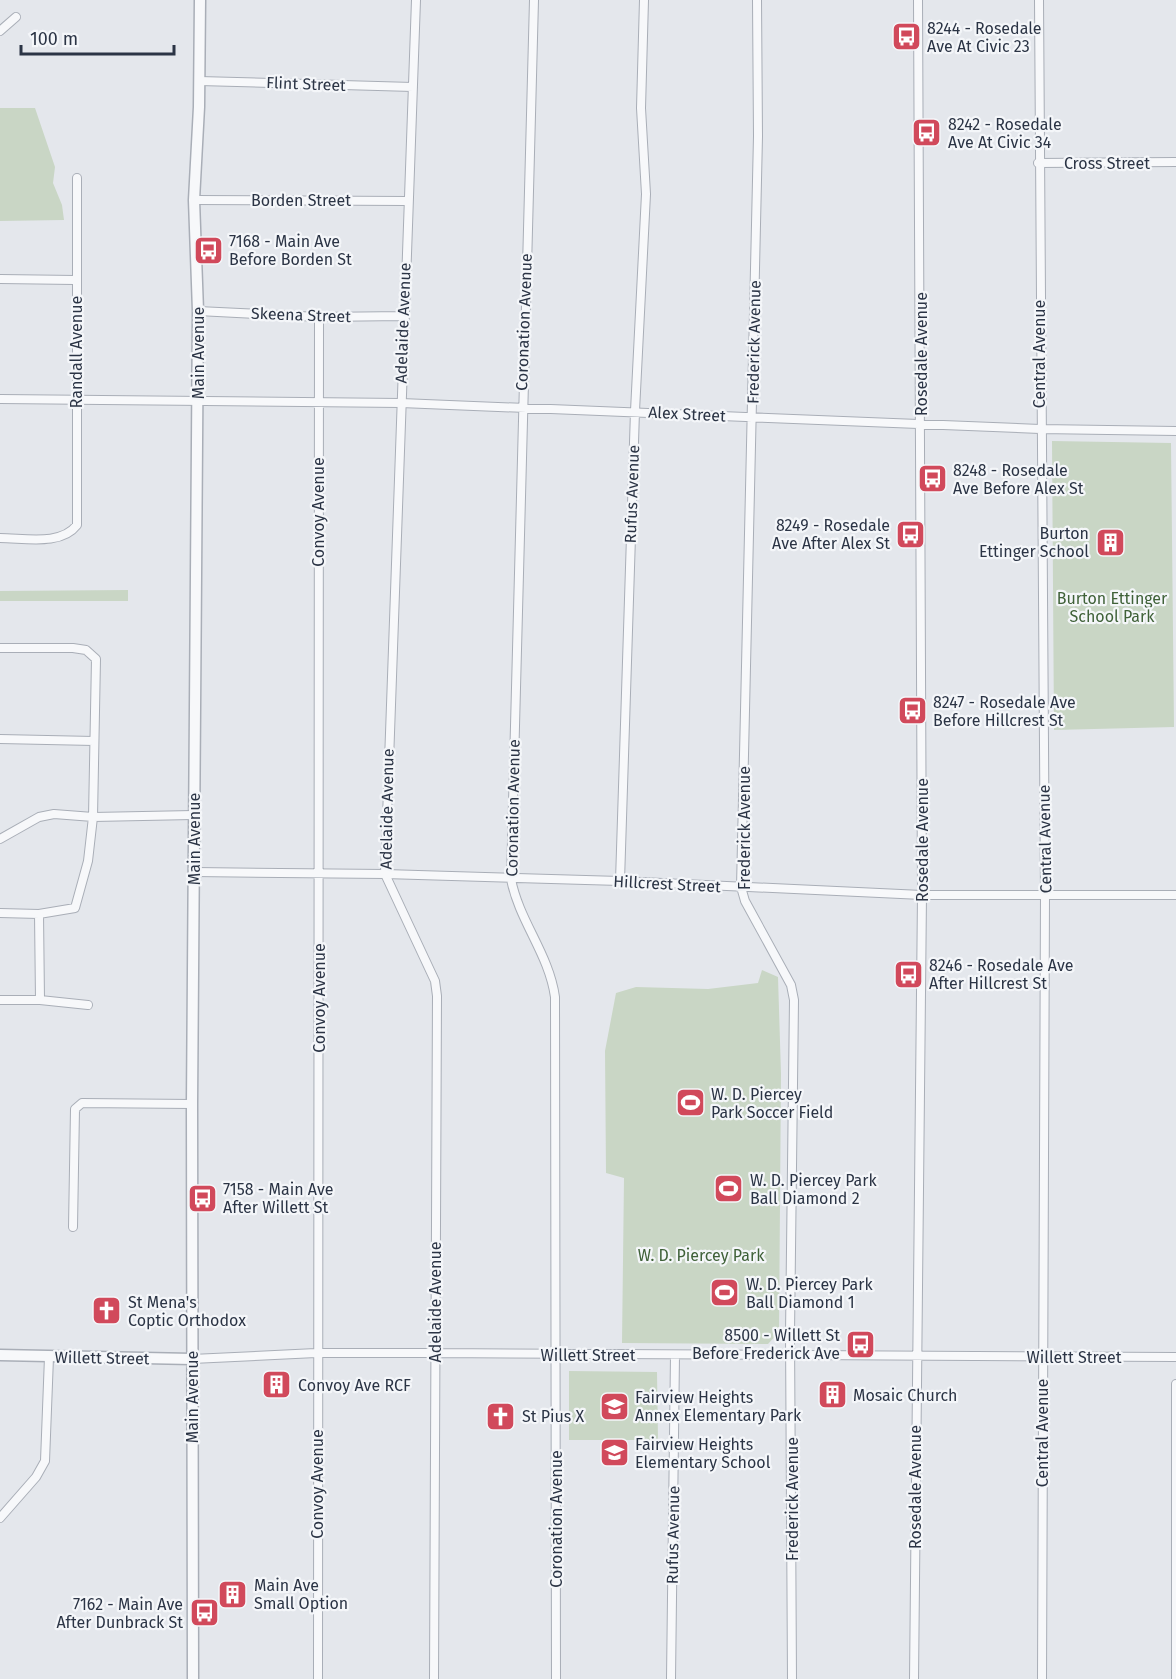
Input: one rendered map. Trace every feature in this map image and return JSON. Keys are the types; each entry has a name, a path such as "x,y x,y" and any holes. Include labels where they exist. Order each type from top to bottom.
{"street":[{"name":"Main Avenue","path":"193,1679 193,816 198,400 194,200 200,0"},
{"name":"Adelaide Avenue","path":"416,0 407,201 385,874 435,981 437,996 434,1679"},
{"name":"Coronation Avenue","path":"534,0 511,879 517,901 548,964 555,997 556,1679"},
{"name":"Rufus Avenue","path":"620,881 635,411 646,194 641,108 644,0"},
{"name":"Frederick Avenue","path":"757,0 758,136 741,887 745,901 788,979 794,1000 791,1354 792,1679"},
{"name":"Rosedale Avenue","path":"914,1679 922,895 918,0"},
{"name":"Central Avenue","path":"1039,0 1040,429 1046,895 1042,1679"},
{"path":"0,31 16,17"},
{"name":"Flint Street","path":"199,81 413,87"},
{"name":"Cross Street","path":"1038,163 1176,162"},
{"name":"Randall Avenue","path":"0,538 57,538 70,535 77,525 76,178"},
{"name":"Borden Street","path":"194,200 407,201"},
{"path":"0,279 75,280"},
{"name":"Skeena Street","path":"198,311 319,317 403,315"},
{"name":"Convoy Avenue","path":"318,1679 316,1353 320,873 319,317"},
{"name":"Alex Street","path":"0,399 401,403 1040,429 1176,431"},
{"path":"0,648 73,648 86,650 96,659 93,817 88,861 75,908 39,914 0,913"},
{"path":"0,739 94,741"},
{"path":"0,839 39,817 54,814 93,817 193,816"},
{"name":"Hillcrest Street","path":"194,872 385,874 620,881 922,895 1176,895"},
{"path":"39,914 40,1000"},
{"path":"0,1000 40,1000 88,1005"},
{"path":"73,1227 75,1109 82,1103 192,1104"},
{"name":"Willett Street","path":"0,1355 192,1359 316,1353 556,1356 791,1354 1176,1357"},
{"name":"Rufus Avenue","path":"671,1679 675,1355"},
{"path":"0,1518 36,1477 45,1461 48,1357"},
{"path":"1176,1384 1176,1679"}],"green space":[{"path":"0,108 35,108 55,167 53,183 62,205 64,220 0,221"},
{"name":"Burton Ettinger School Park","path":"1052,441 1171,443 1174,727 1054,730"},
{"path":"128,590 128,601 0,601 0,591"},
{"name":"W. D. Piercey Park","path":"762,970 778,977 781,1074 779,1332 768,1344 622,1343 624,1178 606,1173 605,1051 616,993 636,987 708,989 758,983"},
{"name":"Fairview Heights Annex Elementary Park","path":"569,1371 657,1372 658,1440 569,1440"}],"place":[{"name":"8244 - Rosedale Ave At Civic 23","path":"906,37"},
{"name":"8242 - Rosedale Ave At Civic 34","path":"927,133"},
{"name":"7168 - Main Ave Before Borden St","path":"208,250"},
{"name":"8248 - Rosedale Ave Before Alex St","path":"932,479"},
{"name":"8249 - Rosedale Ave After Alex St","path":"911,534"},
{"name":"Burton Ettinger School","path":"1110,542"},
{"name":"8247 - Rosedale Ave Before Hillcrest St","path":"912,711"},
{"name":"8246 - Rosedale Ave After Hillcrest St","path":"908,974"},
{"name":"W. D. Piercey Park Soccer Field","path":"690,1103"},
{"name":"W. D. Piercey Park Ball Diamond 2","path":"729,1189"},
{"name":"7158 - Main Ave After Willett St","path":"202,1198"},
{"name":"W. D. Piercey Park Ball Diamond 1","path":"725,1293"},
{"name":"St Mena's Coptic Orthodox","path":"107,1311"},
{"name":"8500 - Willett St Before Frederick Ave","path":"861,1344"},
{"name":"Convoy Ave RCF","path":"277,1385"},
{"name":"Mosaic Church","path":"832,1395"},
{"name":"Fairview Heights Annex Elementary Park","path":"614,1406"},
{"name":"St Pius X","path":"501,1416"},
{"name":"Fairview Heights Elementary School","path":"614,1453"},
{"name":"Main Ave Small Option","path":"233,1594"},
{"name":"7162 - Main Ave After Dunbrack St","path":"204,1613"}]}
